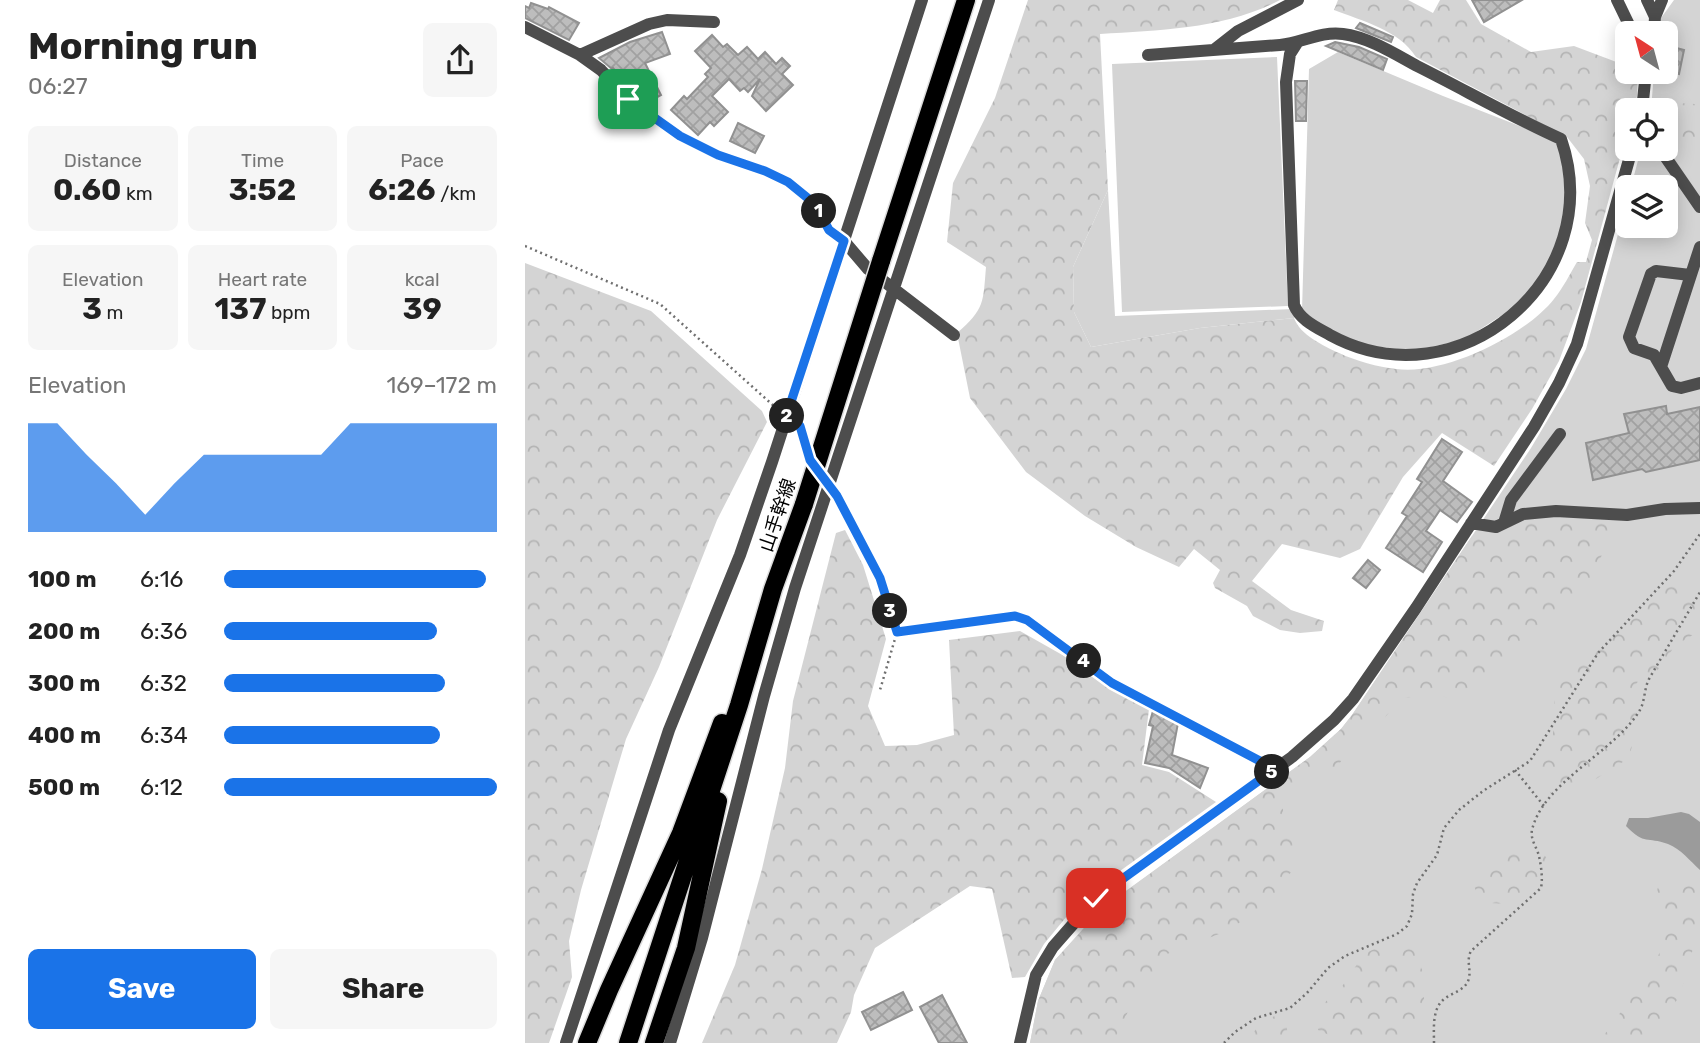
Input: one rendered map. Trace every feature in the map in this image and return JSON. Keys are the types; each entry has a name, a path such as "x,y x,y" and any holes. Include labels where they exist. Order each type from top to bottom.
{"main road":[{"name":"山手幹線","path":"628,1043 966,0"},
{"path":"587,1043 681,833 773,589"},
{"path":"654,1043 694,915 739,705"}],"street":[{"path":"566,1043 669,730 740,555 922,0"},
{"path":"670,1043 702,938 779,641 989,0"},
{"path":"1215,49 1238,31 1298,0"},
{"path":"1617,0 1627,21"},
{"path":"1647,0 1655,17"},
{"path":"1655,21 1662,0"},
{"path":"580,55 649,24 667,20 714,22"},
{"path":"525,27 580,55 601,71 628,99 680,136 718,155 788,182 815,204 829,230 844,241 868,269 954,335"},
{"path":"1148,55 1297,43 1308,37 1328,33 1344,34 1360,38 1561,139 1570,181 1569,209 1563,241 1541,285 1509,319 1492,331 1453,348 1412,355 1390,354 1356,347 1319,329 1298,314 1294,305 1286,82 1290,54 1297,43"},
{"path":"1020,1043 1036,975 1053,947 1096,898 1275,769 1334,720 1353,699 1534,427 1577,344 1629,161"},
{"path":"1668,161 1700,206"},
{"path":"1661,367 1700,247"},
{"path":"1690,275 1656,271 1651,274 1629,337 1634,348 1654,355 1672,386 1681,388 1700,383"},
{"path":"1504,523 1510,500 1560,434"},
{"path":"1471,523 1496,527 1523,514 1556,511 1627,516 1665,509 1700,508"}],"path":[{"path":"525,246 660,304 786,417 800,426 807,449"},
{"path":"829,485 880,578 897,632 880,690"},
{"path":"1224,1043 1256,1018 1290,1009 1328,968 1345,956 1397,934 1407,926 1412,914 1413,894 1417,883 1437,855 1444,828 1459,810 1483,790 1530,761 1598,653 1674,571 1700,534"},
{"path":"1434,1043 1437,1009 1443,1000 1461,990 1469,978 1467,958 1471,951 1541,888 1543,879 1532,831 1543,806 1568,778 1594,758 1626,727 1641,708 1644,687 1700,592"},
{"path":"897,632 1015,616 1027,620 1112,683 1275,769"},
{"path":"1515,770 1543,806"}],"green space":[{"path":"1028,0 1280,0 1259,10 1215,22 1169,29 1100,34 1108,190 1073,267 1074,312 1091,347 1200,328 1294,318 1301,330 1339,353 1382,367 1415,370 1459,360 1482,351 1524,327 1541,313 1554,299 1577,262 1586,262 1592,240 1585,223 1590,186 1584,159 1567,137 1416,57 1390,33 1334,10 1338,0 1408,0 1433,13 1440,0 1466,0 1481,24 1531,52 1574,46 1615,61 1615,84 1638,84 1636,98 1615,98 1615,161 1619,161 1581,302 1559,361 1532,409 1494,466 1442,433 1403,477 1360,549 1340,558 1282,544 1252,581 1291,610 1324,621 1322,631 1300,633 1280,630 1253,616 1247,606 1215,588 1213,583 1220,570 1194,549 1179,567 1136,547 1085,516 1026,472 970,398 957,333 978,311 986,267 947,242 953,183 995,98"},
{"path":"1674,0 1700,0 1700,1043 1030,1043 1038,1001 1055,960 1101,909 1310,757 1341,729 1352,715 1531,448 1566,389 1586,349 1617,238 1678,238 1678,175 1634,175 1638,161 1678,161 1678,98 1652,98 1653,84 1678,84 1678,21 1661,21"},
{"path":"1338,52 1558,141 1566,184 1561,235 1547,268 1524,301 1465,339 1414,351 1364,345 1327,329 1302,311 1309,69"},
{"path":"1277,57 1288,306 1122,312 1112,64"},
{"path":"1670,94 1673,98 1659,98"},
{"path":"1678,103 1695,104 1700,114 1700,142 1696,142 1683,153 1678,151"},
{"path":"1108,190 1115,316 1293,309 1294,318 1200,328 1091,347 1074,312 1073,267"},
{"path":"525,263 651,311 762,411 767,422 717,520 659,667 626,739 581,890 569,941 572,977 549,1043 525,1043"},
{"path":"1534,517 1624,519 1623,528 1607,544 1588,585 1550,616 1533,636 1495,668 1479,686 1454,699 1435,695 1402,698 1380,723 1365,722 1335,771 1310,777 1300,785 1283,805 1283,829 1297,844 1291,872 1266,908 1219,934 1167,954 1163,973 1139,996 1113,1043 1030,1043 1038,1001 1055,960 1102,909 1310,757 1341,729 1472,536 1500,538 1513,533"},
{"path":"845,530 863,565 886,639 868,706 885,746 917,745 954,735 949,640 1020,631 1149,709 1142,765 1169,772 1216,802 1081,899 1044,944 1025,977 1012,978 992,889 970,886 875,948 837,1043 702,1043 735,965 762,869 785,768 793,701 836,533"},
{"path":"1677,585 1697,585 1700,588 1700,625 1696,633 1675,646 1654,675 1640,679 1626,697 1639,717 1629,758 1588,784 1551,794 1534,762 1553,734 1555,690 1593,642 1627,625 1659,590"},
{"path":"1528,848 1543,852 1551,875 1512,902 1484,903 1477,895 1474,885 1478,878 1497,860"},
{"path":"1674,878 1700,885 1700,943 1694,943 1688,971 1677,1000 1660,1020 1648,1043 1596,1043 1617,1021 1629,988 1658,956 1665,941 1656,896 1659,882"},
{"path":"1391,941 1413,948 1424,973 1424,1022 1414,1043 1346,1043 1318,1030 1318,1020 1314,1013 1343,985 1364,954"},
{"path":"1281,1014 1286,1015 1288,1043 1247,1043 1261,1021"},
{"path":"1299,1038 1304,1043 1288,1043"}],"shaded area":[{"path":"1681,812 1700,822 1700,870 1673,846 1642,838 1626,826 1629,818 1648,818"}],"building":[{"path":"1472,0 1522,0 1484,22"},
{"path":"531,3 548,9 549,7 579,23 569,40 525,18 525,6 529,8"},
{"path":"1360,23 1393,37 1391,42 1356,28"},
{"path":"662,32 670,54 645,63 661,95 648,102 599,58 630,42"},
{"path":"712,35 723,47 727,44 738,55 747,47 758,59 765,52 776,64 782,58 790,66 782,74 793,85 766,111 752,96 760,79 748,92 744,88 740,91 729,79 712,96 728,112 714,126 710,122 698,135 671,110 684,96 687,99 708,77 705,74 711,68 695,51"},
{"path":"1335,42 1359,47 1387,59 1383,70 1326,46"},
{"path":"1678,48 1684,50 1678,74"},
{"path":"1295,81 1307,81 1306,121 1296,121"},
{"path":"738,123 764,136 755,153 730,141"},
{"path":"1666,406 1667,414 1700,407 1700,460 1593,480 1586,443 1629,433 1624,414"},
{"path":"1442,439 1462,452 1443,481 1472,502 1457,522 1440,510 1426,531 1442,542 1423,572 1386,548 1407,516 1402,513 1422,482 1417,479"},
{"path":"1368,560 1380,570 1366,588 1353,578"},
{"path":"1153,711 1178,723 1172,755 1208,768 1200,788 1169,768 1145,763 1153,726 1149,725"},
{"path":"903,992 912,1010 871,1030 862,1012"},
{"path":"942,995 967,1043 939,1043 920,1007"}],"route":[{"path":"628,99 680,136 718,155 788,182 815,204 829,230 844,241 786,417 800,426 810,460 837,496 880,578 897,632 1015,616 1027,620 1112,683 1275,769 1096,898"}]}
